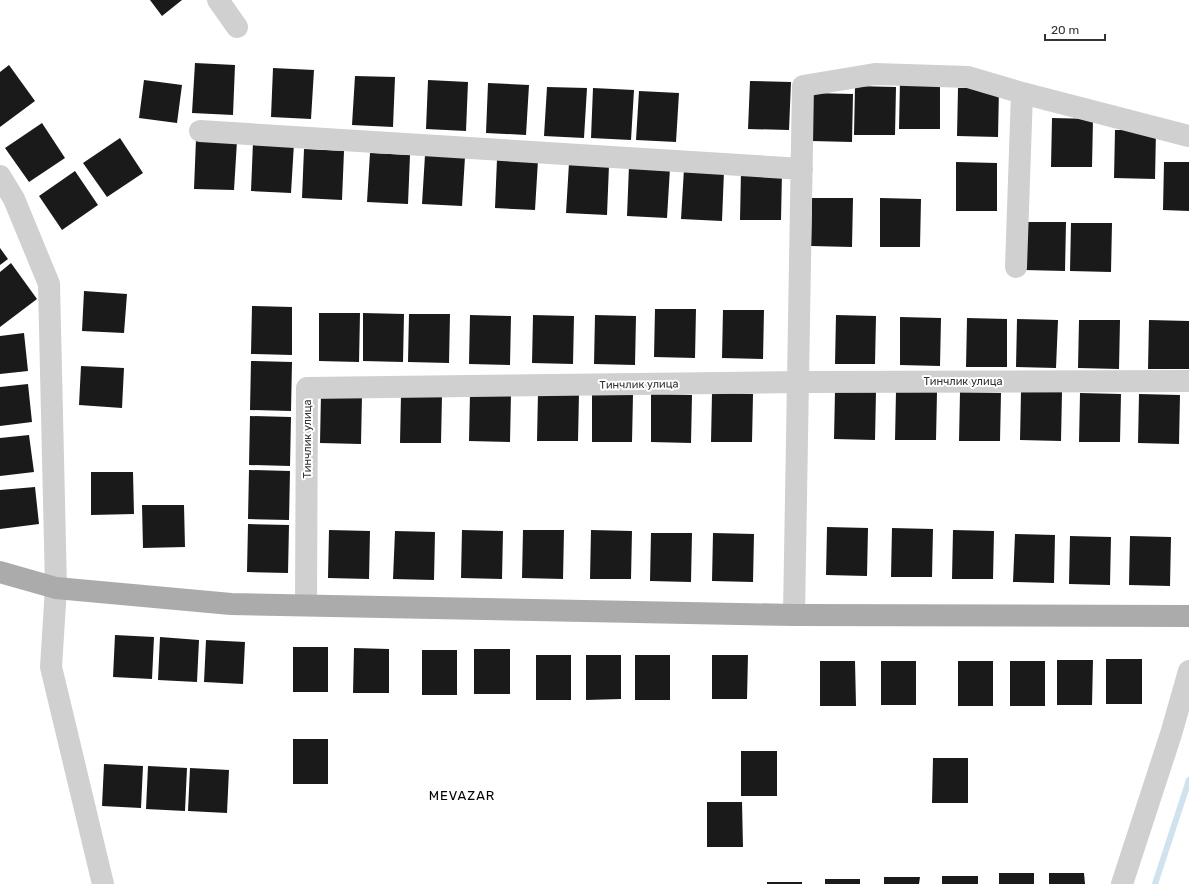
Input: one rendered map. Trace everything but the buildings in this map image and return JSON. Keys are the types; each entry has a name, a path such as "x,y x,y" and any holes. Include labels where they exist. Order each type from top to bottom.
{"main road":[{"path":"0,572 56,588 231,604 794,615 1189,616"}],"street":[{"path":"218,0 237,27"},
{"path":"794,615 803,86 875,74 968,77 1022,93 1189,136"},
{"path":"1016,267 1022,93"},
{"path":"200,131 802,169"},
{"path":"0,176 14,199 49,284 56,588 51,667 103,884"},
{"name":"Тинчлик улица","path":"306,605 307,388 798,382 1189,381"},
{"path":"1122,884 1171,734 1189,671"}],"waterway":[{"path":"1155,884 1189,780"}],"district":[{"name":"MEVAZAR","path":"462,795"}]}
